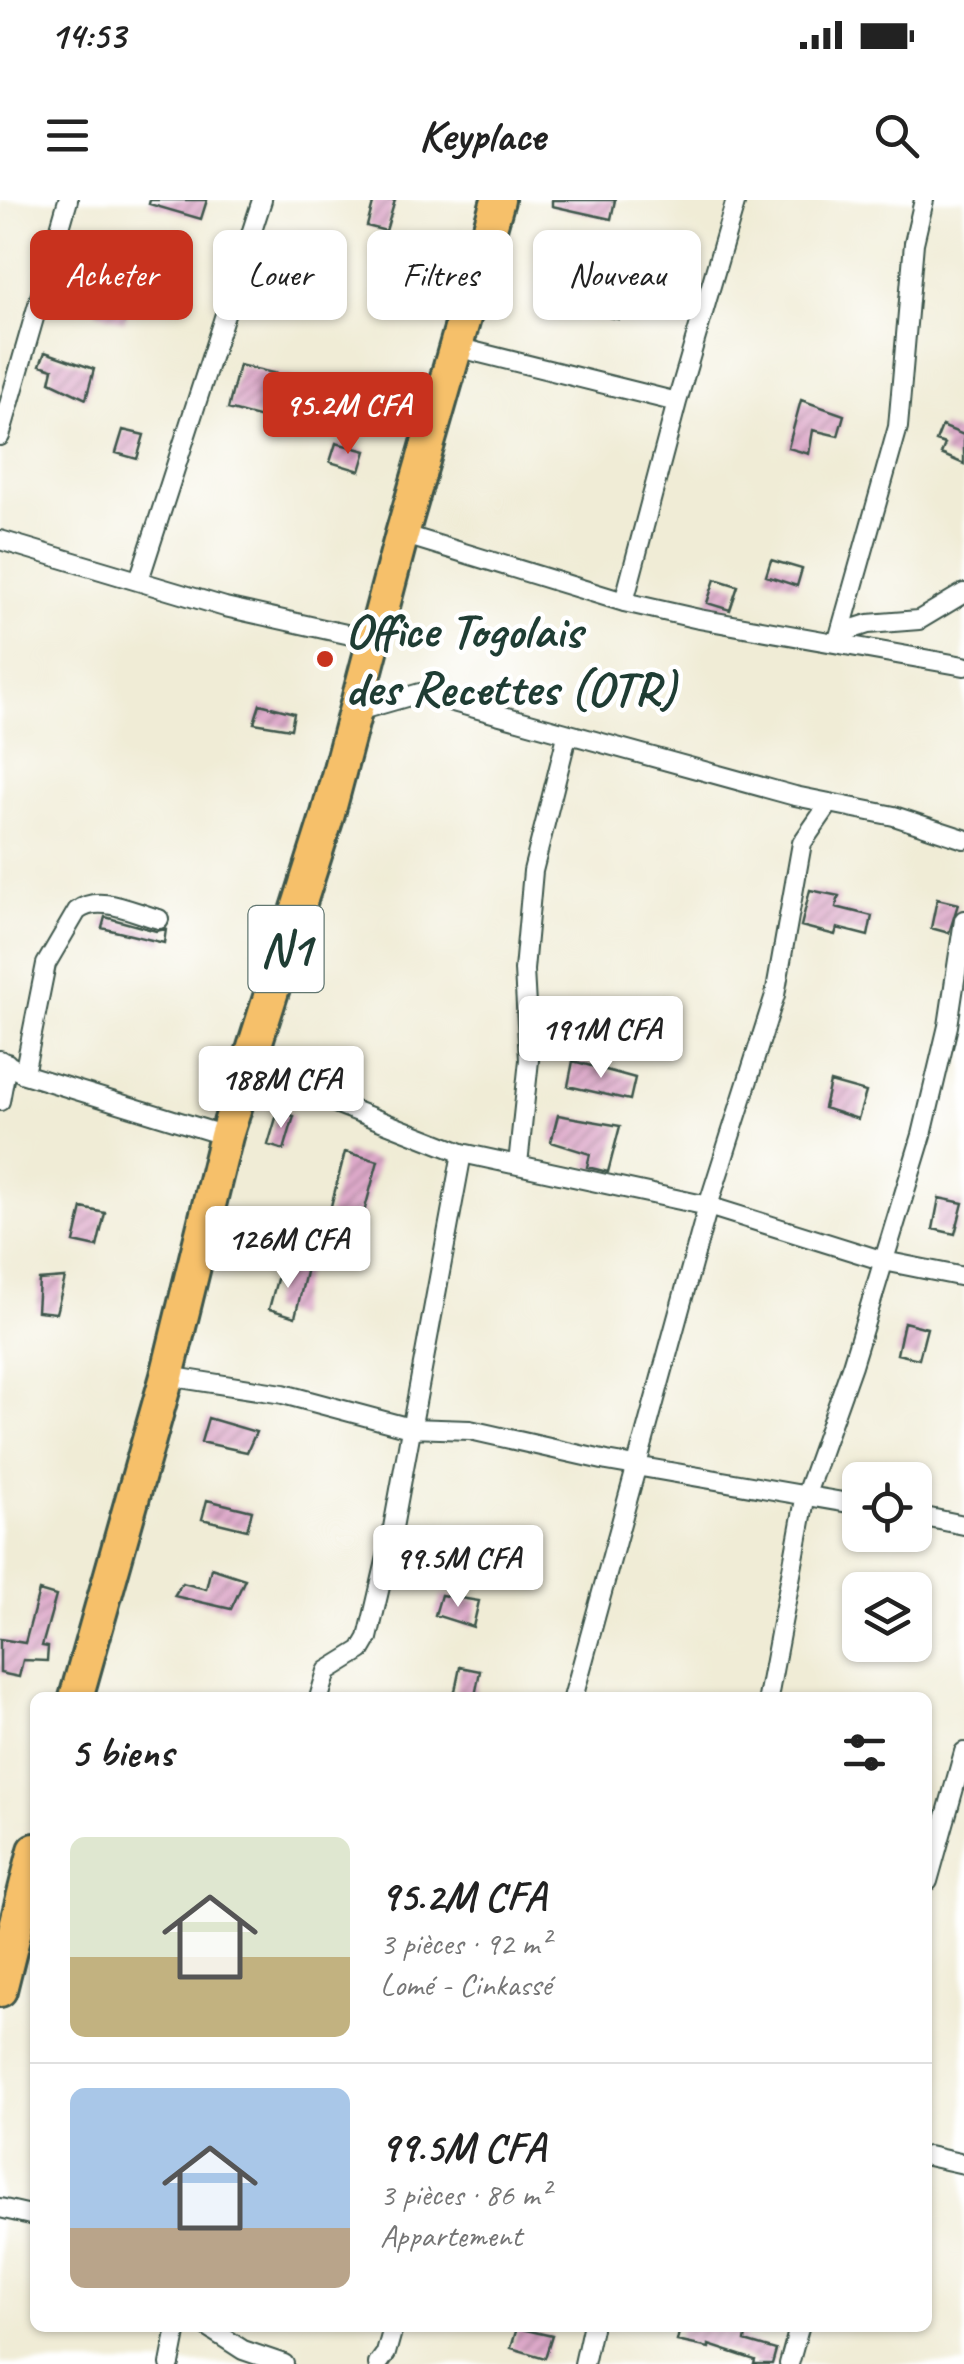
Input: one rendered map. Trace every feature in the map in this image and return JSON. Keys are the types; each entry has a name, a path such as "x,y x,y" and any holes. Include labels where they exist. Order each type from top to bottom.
{"highway":[{"name":"N1","path":"78,1692 167,1376 226,1136 328,814 402,534 498,200"},
{"path":"0,1990 30,1868"}],"street":[{"path":"0,436 68,200"},
{"path":"139,580 262,200"},
{"path":"624,602 736,200"},
{"path":"838,638 898,427 914,243 924,200"},
{"path":"456,347 677,402"},
{"path":"402,534 624,602 699,619 838,638 964,666"},
{"path":"0,540 225,607 374,640"},
{"path":"838,638 868,624 919,620 964,593"},
{"path":"354,712 420,694 829,804 894,816 964,840"},
{"path":"518,1164 529,1060 524,970 533,871 567,736"},
{"path":"575,1692 708,1206 775,995 802,844 829,804"},
{"path":"24,1074 46,964 77,910 84,904 107,904 159,918"},
{"path":"769,1692 806,1494 852,1364 922,1134 944,1044 964,920"},
{"path":"0,1101 4,1062 24,1074 226,1136"},
{"path":"249,1069 462,1153 708,1206 884,1261 964,1277"},
{"path":"320,1692 327,1671 361,1650 368,1638 390,1544 462,1153"},
{"path":"167,1376 283,1394 410,1428 470,1430 842,1501"},
{"path":"932,1519 964,1525"},
{"path":"932,1867 964,1752"},
{"path":"932,2157 964,2164"},
{"path":"0,2208 30,2215"},
{"path":"170,2364 176,2332"},
{"path":"215,2332 244,2350 284,2364"},
{"path":"378,2364 392,2332"},
{"path":"584,2364 591,2332"},
{"path":"789,2364 798,2332"}],"building":[{"path":"150,200 207,200 201,219 149,204"},
{"path":"374,200 395,200 386,230 367,226"},
{"path":"552,200 615,200 611,219 552,206"},
{"path":"45,352 94,369 86,399 50,382 53,369 40,365"},
{"path":"239,365 303,380 301,388 310,390 299,428 228,409"},
{"path":"801,400 844,415 838,436 813,430 809,454 788,448"},
{"path":"942,426 964,435 964,464 941,454 945,444 936,441"},
{"path":"123,430 144,435 137,459 116,453"},
{"path":"336,443 366,451 360,471 330,462"},
{"path":"771,560 802,569 797,586 766,576"},
{"path":"715,579 738,586 730,610 707,603"},
{"path":"260,704 294,713 291,729 254,723"},
{"path":"810,890 839,896 836,907 872,916 868,936 837,928 835,935 801,926"},
{"path":"937,899 958,904 949,933 931,928"},
{"path":"105,917 156,931 166,929 164,943 102,928"},
{"path":"589,1014 634,1025 629,1047 585,1038"},
{"path":"573,1061 635,1078 630,1100 568,1086"},
{"path":"830,1082 866,1092 858,1119 824,1108"},
{"path":"278,1111 294,1116 284,1150 268,1145"},
{"path":"558,1115 620,1126 608,1172 587,1167 590,1154 551,1142"},
{"path":"345,1152 378,1161 357,1238 324,1233"},
{"path":"939,1198 963,1203 955,1234 933,1229"},
{"path":"82,1208 105,1213 97,1247 74,1242"},
{"path":"280,1268 307,1268 295,1317 269,1309"},
{"path":"65,1278 56,1313 37,1311 39,1280"},
{"path":"904,1322 927,1328 919,1359 897,1354"},
{"path":"208,1418 256,1432 247,1452 201,1442"},
{"path":"207,1500 252,1511 247,1530 202,1519"},
{"path":"211,1568 245,1579 231,1609 174,1596 182,1583 206,1589"},
{"path":"39,1591 56,1596 42,1646 48,1647 47,1661 23,1660 19,1677 0,1673 0,1639 25,1643"},
{"path":"441,1595 479,1601 473,1627 435,1615"},
{"path":"460,1667 480,1671 476,1692 455,1691"},
{"path":"516,2332 552,2336 545,2358 511,2348"},
{"path":"679,2332 746,2332 745,2341 776,2350 772,2364 754,2364 755,2360 709,2345 677,2341"}],"place":[{"name":"Office Togolais des Recettes (OTR)","path":"325,659"}]}
